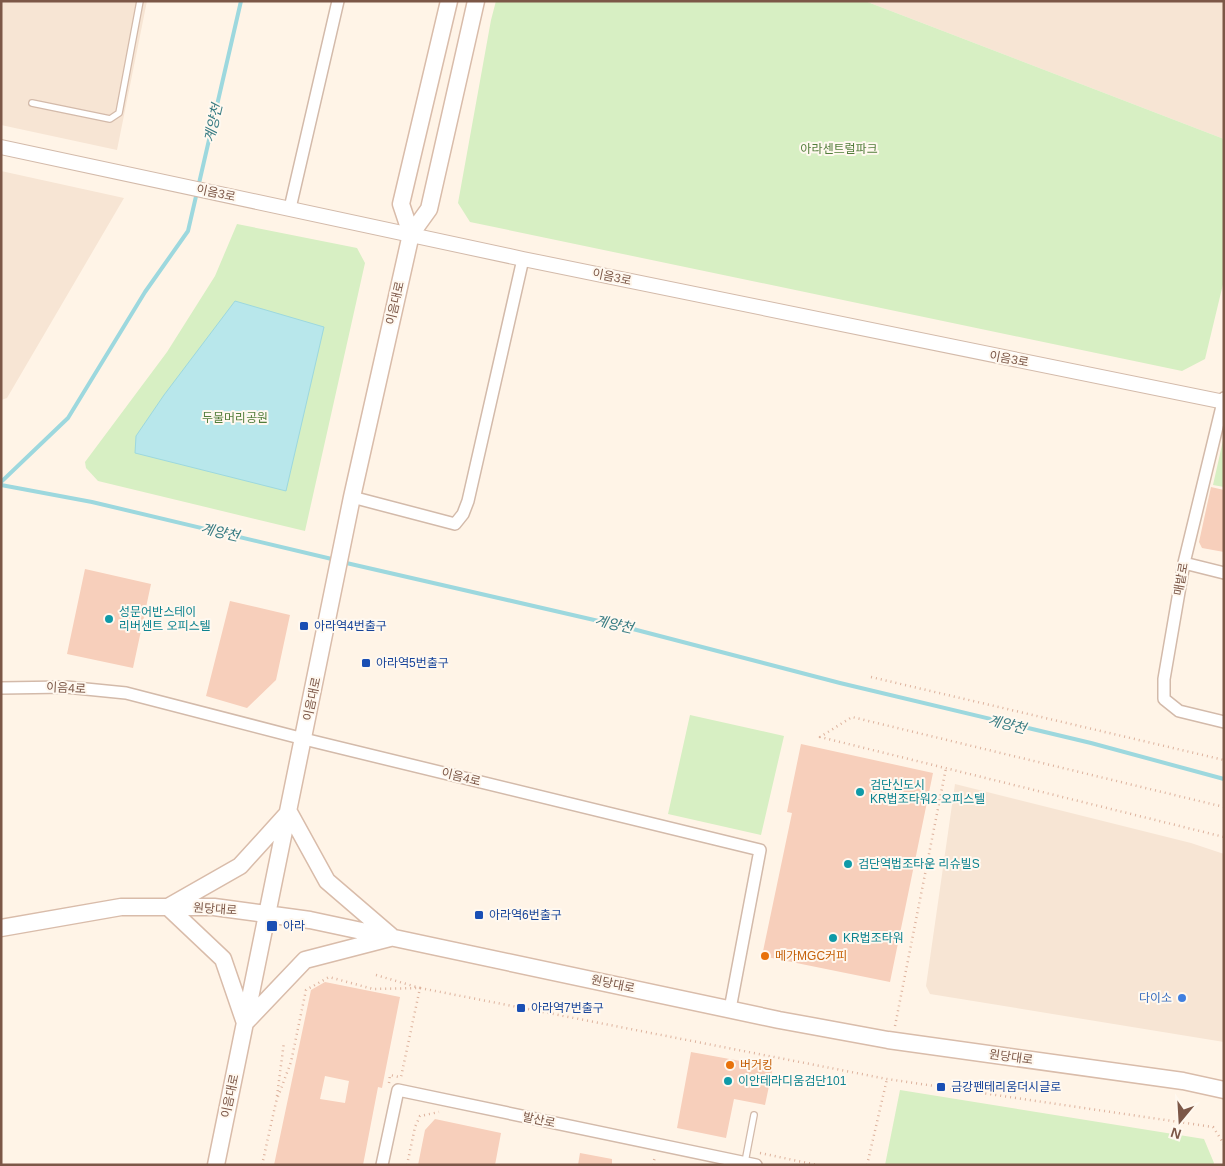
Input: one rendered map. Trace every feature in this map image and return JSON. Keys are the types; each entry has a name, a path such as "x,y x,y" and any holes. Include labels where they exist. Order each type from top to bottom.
{"main road":[{"name":"이음대로","path":"410,234 401,204 449,1"},
{"name":"이음대로","path":"216,1165 304,739 343,539 410,234 429,209 476,1"},
{"path":"289,812 327,881 393,937 306,960 246,1023 223,959 168,907 240,866 289,812"},
{"name":"원당대로","path":"1,928 121,907 214,907 268,914 310,920 730,1009 892,1041 1183,1081 1222,1093"}],"street":[{"path":"290,208 338,1"},
{"name":"이음3로","path":"1,147 523,259 1224,401"},
{"path":"352,497 454,524 463,514 468,501 523,259"},
{"name":"매밭로","path":"1224,401 1184,563 1164,679 1164,699 1179,711 1224,722"},
{"path":"1184,563 1224,573"},
{"name":"이음4로","path":"1,688 66,687 126,693 304,739 760,850 730,1009"},
{"path":"382,1165 398,1090"},
{"name":"발산로","path":"398,1090 750,1164"}],"lane":[{"path":"32,103 110,120 118,113 140,1"},
{"path":"750,1164 754,1115"}],"path":[{"path":"871,677 1224,760"},
{"path":"1224,807 852,717 820,737 1224,837"},
{"path":"892,1041 946,768"},
{"path":"376,975 420,988 887,1079 1213,1127 1224,1144"},
{"path":"276,1102 291,1062 306,990 329,977 373,989 420,988"},
{"path":"398,1090 420,988"},
{"path":"262,1165 276,1102 284,1042"},
{"path":"867,1165 887,1079"},
{"path":"408,1165 415,1127 420,1116 437,1112 446,1114"},
{"path":"653,1165 655,1156 663,1158"}],"shaded area":[{"path":"1,1 147,1 117,150 1,125"},
{"path":"865,1 1224,1 1224,139"},
{"path":"1,171 124,198 7,398 1,400"},
{"path":"955,784 1191,843 1224,854 1224,1042 930,994 926,986"}],"green space":[{"name":"아라센트럴파크","path":"496,1 865,1 1224,139 1224,280 1205,359 1182,371 470,222 458,203"},
{"name":"두물머리공원","path":"237,224 357,248 365,263 305,531 98,481 86,468 85,462 167,352 215,276"},
{"path":"1224,436 1224,487 1213,485"},
{"path":"690,715 784,736 761,835 668,814"},
{"path":"900,1090 1204,1139 1214,1163 1213,1165 885,1165"}],"water":[{"path":"235,301 324,327 286,491 135,453 136,436 164,395"}],"building":[{"path":"1211,487 1224,490 1224,552 1202,548 1199,542"},
{"name":"성문어반스테이 리버센트 오피스텔","path":"85,569 151,584 133,668 67,654"},
{"path":"230,601 290,615 276,680 247,708 206,696"},
{"path":"801,744 933,773 890,982 762,956 792,813 787,812"},
{"path":"325,982 400,997 382,1088 378,1087 363,1165 274,1165 311,990","holes":["325,1076 349,1081 345,1103 320,1099"]},
{"name":"이안테라디움검단101","path":"691,1052 773,1067 765,1105 734,1099 726,1138 677,1128"},
{"path":"435,1119 501,1133 495,1165 418,1165 425,1130"},
{"path":"580,1153 612,1159 612,1165 578,1165"}],"waterway":[{"name":"계양천","path":"1,482 68,418 145,292 188,231 241,1"},
{"name":"계양천","path":"1,485 92,502 336,560"},
{"name":"계양천","path":"342,562 629,628 840,683 1091,743 1224,779"}],"place":[{"name":"성문어반스테이 리버센트 오피스텔","path":"109,619"},
{"name":"아라역4번출구","path":"304,626"},
{"name":"아라역5번출구","path":"366,663"},
{"name":"검단신도시 KR법조타워2 오피스텔","path":"860,792"},
{"name":"검단역법조타운 리슈빌S","path":"848,864"},
{"name":"아라역6번출구","path":"479,915"},
{"name":"아라","path":"272,926"},
{"name":"KR법조타워","path":"833,938"},
{"name":"메가MGC커피","path":"765,956"},
{"name":"다이소","path":"1182,998"},
{"name":"아라역7번출구","path":"521,1008"},
{"name":"버거킹","path":"730,1065"},
{"name":"이안테라디움검단101","path":"728,1081"},
{"name":"금강펜테리움더시글로","path":"941,1087"}]}
